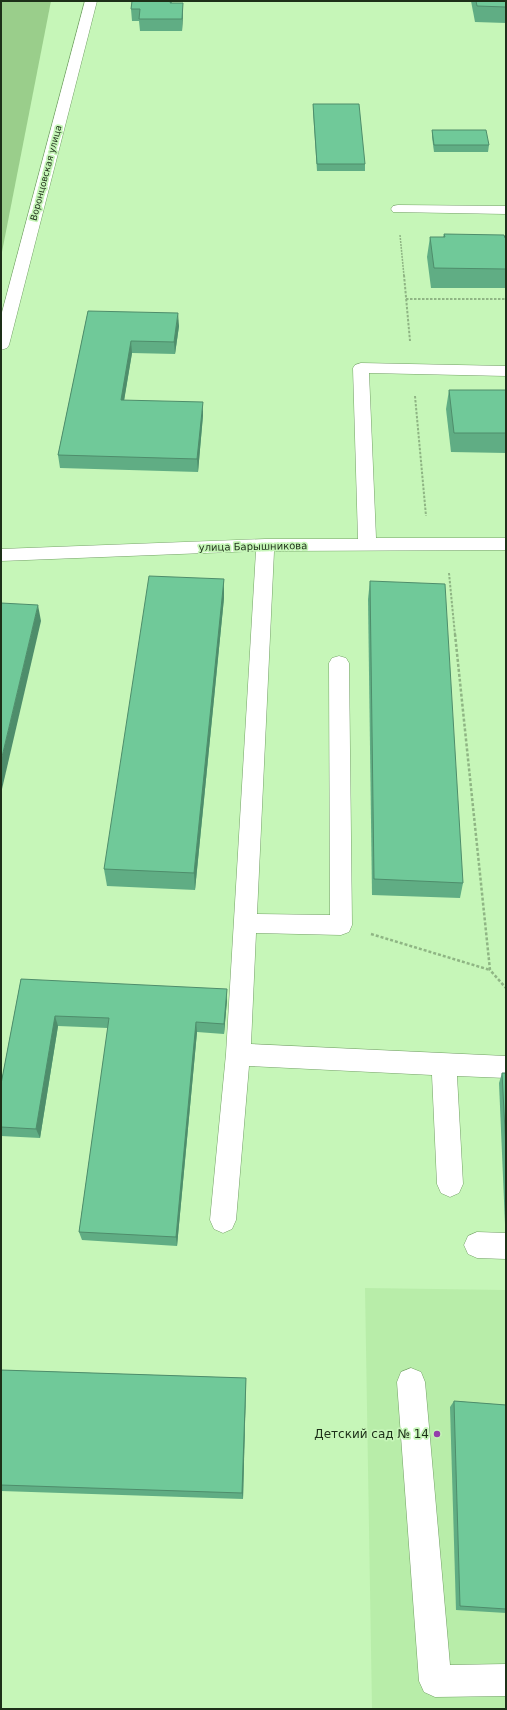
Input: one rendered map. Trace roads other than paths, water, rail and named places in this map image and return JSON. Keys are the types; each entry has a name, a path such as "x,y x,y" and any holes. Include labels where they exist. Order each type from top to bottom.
{"street":[{"name":"Воронцовская улица","path":"1,346 91,1"},
{"path":"398,209 506,210"},
{"path":"367,545 361,368 506,371"},
{"name":"улица Барышникова","path":"1,554 265,545 506,544"},
{"path":"223,1220 238,1054 265,545"},
{"path":"245,923 341,925 339,663"},
{"path":"238,1054 506,1067"},
{"path":"444,1064 450,1184"},
{"path":"477,1246 506,1246"},
{"path":"411,1382 435,1682 506,1680"}],"place":[{"name":"Детский сад № 14","path":"437,1434"}]}
